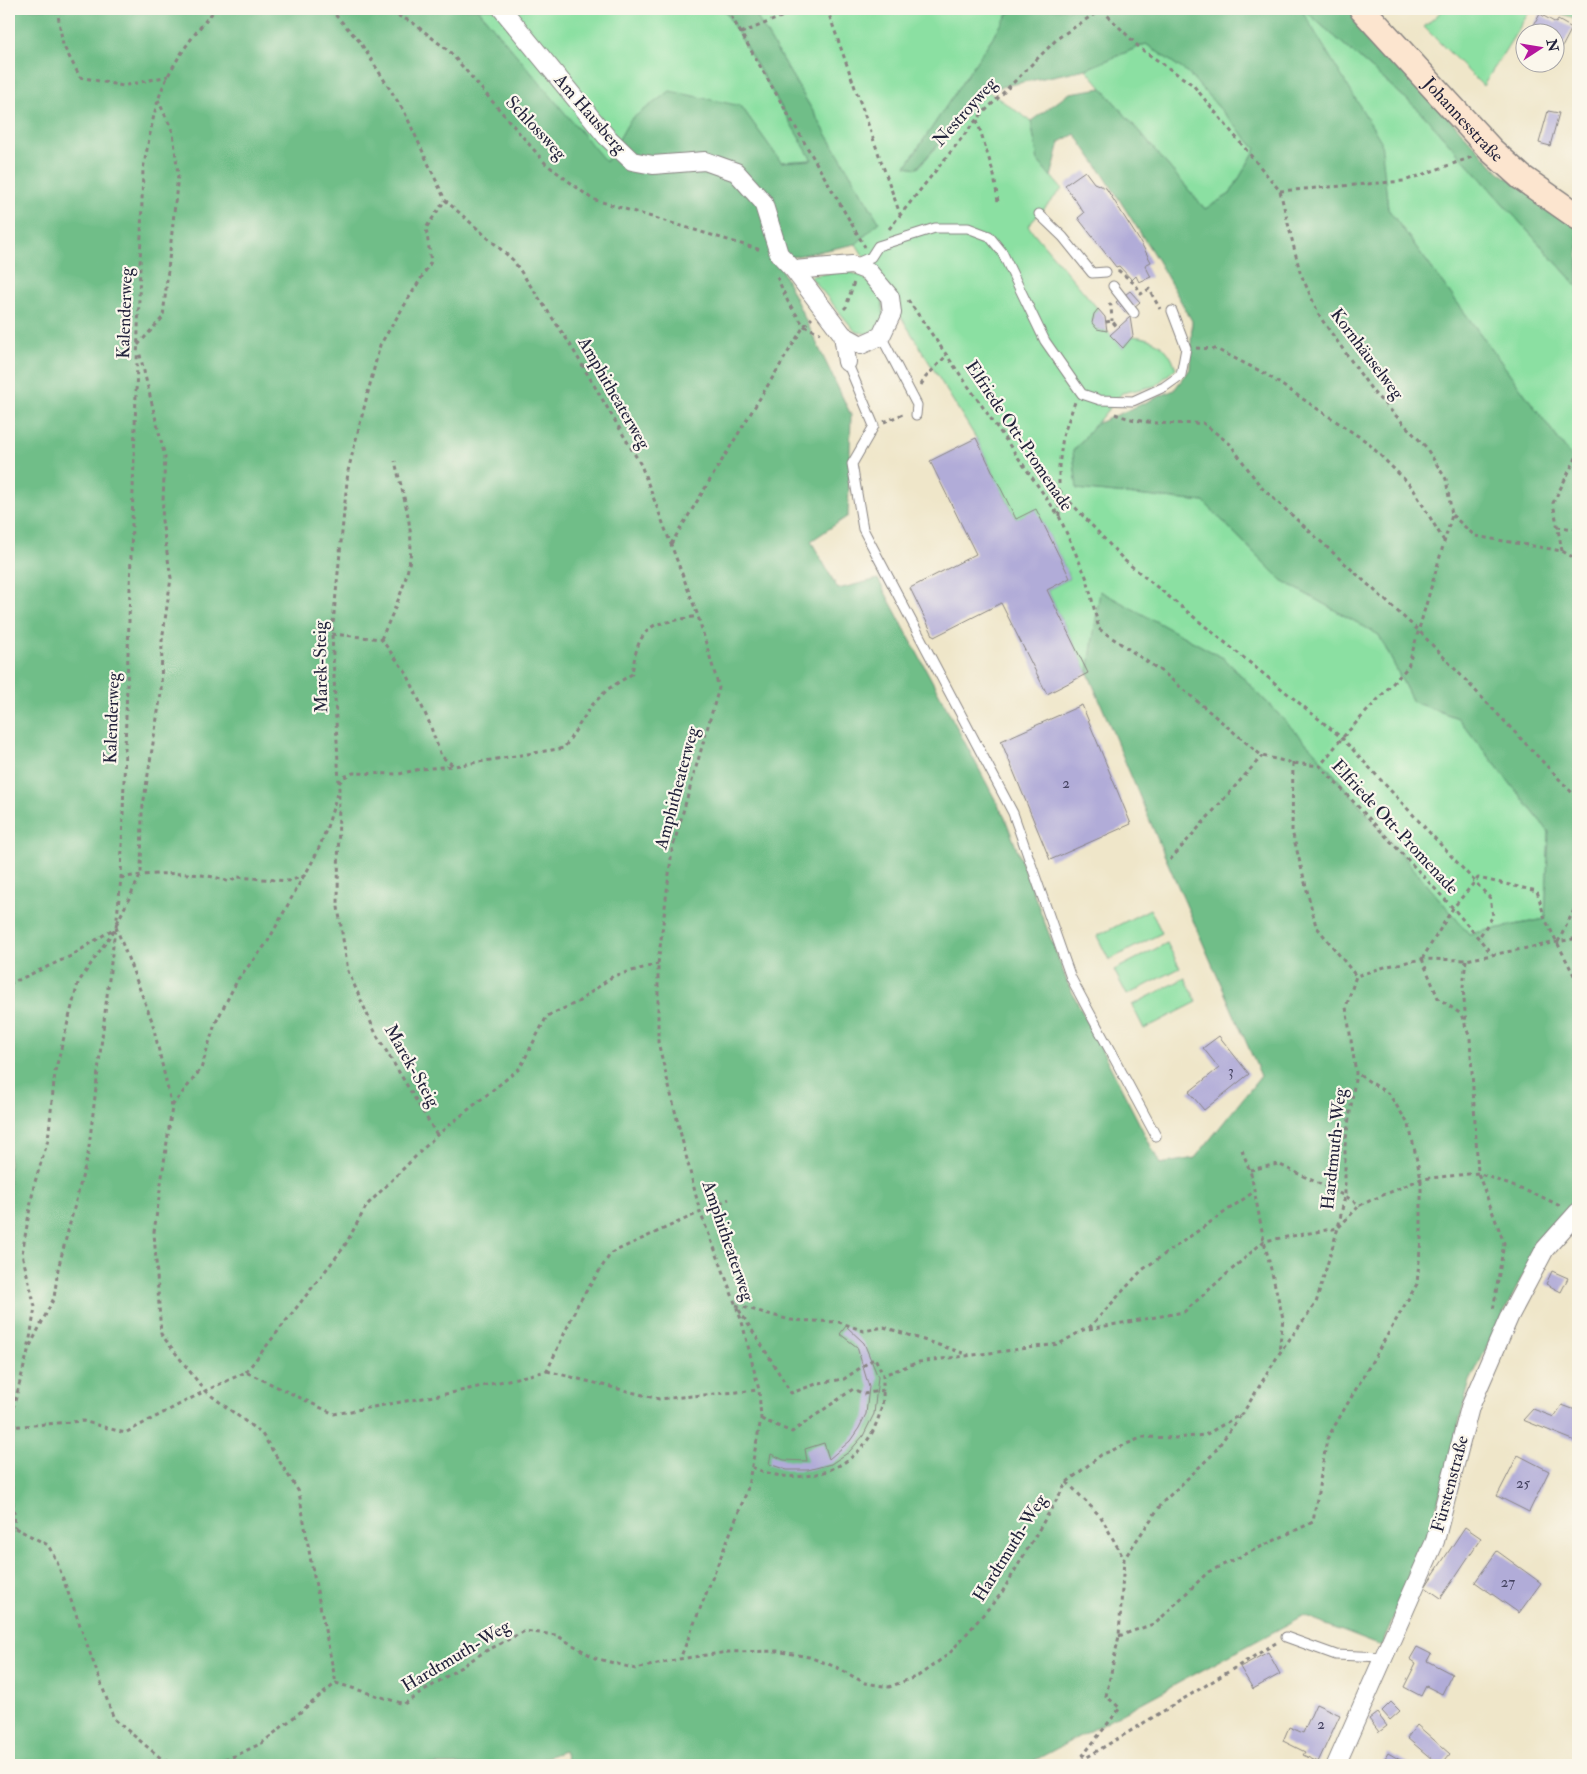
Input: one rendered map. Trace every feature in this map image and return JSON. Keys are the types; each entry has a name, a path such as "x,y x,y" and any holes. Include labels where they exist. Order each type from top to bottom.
{"main road":[{"name":"Johannesstraße","path":"1362,9 1491,150 1521,177 1578,217"}],"street":[{"name":"Am Hausberg","path":"502,9 606,136 632,161 653,165 705,160 736,172 763,202 779,254 794,270 843,335 847,362"},
{"path":"794,270 861,263 890,297 892,313 881,336 861,345 843,335"},
{"name":"Fürstenstraße","path":"1336,1765 1435,1541 1470,1407 1510,1315 1545,1249 1577,1213"}],"lane":[{"path":"1039,214 1063,238 1092,272 1106,272"},
{"path":"861,263 878,246 935,228 968,228 989,236 1002,252 1045,341 1082,394 1100,400 1133,401 1164,387 1180,375 1186,348 1172,310"},
{"path":"1113,286 1134,313"},
{"path":"881,336 917,405 916,415"},
{"path":"847,362 874,426 852,464 863,529 1013,813 1071,978 1156,1136"},
{"path":"1286,1637 1336,1654 1382,1658"}],"path":[{"path":"57,9 63,45 80,77 123,86 168,76"},
{"name":"Kalenderweg","path":"9,1425 28,1351 34,1307 22,1254 34,1185 48,1140 55,1072 78,983 116,927 120,878 143,169 158,100 168,76 202,24 216,9"},
{"name":"Amphitheaterweg","path":"330,9 360,42 405,113 445,200 513,260 568,341 640,465 698,616 719,688 672,850 658,964 658,1042 700,1212 742,1322 759,1390 761,1418 747,1492 680,1659"},
{"name":"Schlossweg","path":"382,9 412,22 450,52 546,164 592,199 779,254"},
{"path":"671,544 804,326 822,307 838,313 846,307 861,263 727,9"},
{"path":"741,33 801,9"},
{"path":"827,9 900,214"},
{"name":"Nestroyweg","path":"878,246 900,214 977,119 1058,38 1102,10"},
{"name":"Kornhäuselweg","path":"1102,10 1141,49 1193,85 1280,191 1300,272 1320,317 1374,393 1425,446 1446,480 1452,516 1408,667 1342,738 1320,766"},
{"path":"28,1351 54,1298 58,1269 88,1155 116,927 141,874 142,812 161,693 162,641 170,578 162,521 165,457 137,346 163,318 178,175 173,132 158,100"},
{"path":"977,119 994,175 998,202"},
{"path":"1280,191 1404,181 1491,150"},
{"name":"Marek-Steig","path":"437,1135 376,1034 348,971 338,907 339,784 332,634 348,471 380,345 431,262 426,228 445,200"},
{"path":"1116,268 1136,285 1141,294 1149,289 1159,307"},
{"name":"Elfriede Ott-Promenade","path":"904,295 1058,516 1087,579 1099,630 1164,674 1262,756 1293,763 1320,766 1453,908 1492,954"},
{"path":"1106,322 1112,321 1118,328"},
{"path":"1186,348 1216,350 1264,373 1367,442 1412,487 1444,542"},
{"path":"1058,516 1059,466 1063,436 1075,402 1082,394"},
{"path":"1100,400 1112,412 1132,420 1167,425 1203,422 1230,444 1261,487 1419,631 1578,799"},
{"path":"1562,551 1553,503 1578,454"},
{"path":"382,639 399,598 410,562 411,538 395,461"},
{"path":"1059,490 1124,560 1342,738 1490,898 1493,916 1478,939"},
{"path":"1452,516 1475,536 1562,551 1578,560"},
{"path":"1557,527 1578,529"},
{"path":"172,1107 201,1069 215,1024 238,979 267,943 316,856 330,822 339,784 344,777 353,773 399,774 564,748 592,705 608,689 632,674 638,644 651,627 657,624 698,616"},
{"path":"332,634 382,639 407,674 429,722 441,756 454,766"},
{"path":"1170,860 1262,756"},
{"path":"1293,763 1292,831 1316,926 1356,976 1388,966 1422,959 1466,960 1578,938"},
{"path":"120,878 141,874 196,875 228,882 237,877 289,881 304,876"},
{"path":"1422,959 1453,908 1478,878 1537,892 1545,919 1578,983"},
{"path":"1557,942 1578,902"},
{"path":"9,984 71,956 116,927"},
{"path":"116,927 152,1021 172,1107 154,1232 161,1334 205,1391 262,1434 299,1492 311,1562 336,1683 262,1743 235,1756 201,1765"},
{"path":"1422,959 1438,998 1461,1014 1470,1038 1478,1173 1504,1243 1492,1313"},
{"path":"1466,960 1463,987 1466,1028"},
{"path":"9,1425 83,1421 124,1433 246,1372 344,1247 367,1206 437,1135 520,1068 547,1016 578,1002 613,976 658,964"},
{"name":"Hardtmuth-Weg","path":"336,1683 404,1704 484,1652 525,1631 556,1635 595,1658 636,1669 680,1659 728,1652 777,1651 809,1656 836,1667 866,1683 889,1687 918,1676 950,1654 1001,1594 1067,1482 1100,1455 1143,1437 1176,1438 1205,1435 1243,1412 1279,1354 1316,1302 1338,1228 1345,1196 1345,1145 1356,1073 1346,1007 1356,976"},
{"path":"1119,1636 1156,1623 1208,1572 1313,1522 1327,1439 1417,1284 1421,1238 1422,1179 1409,1124 1390,1094 1356,1073"},
{"path":"1242,1150 1250,1170 1282,1318 1279,1354"},
{"path":"1250,1170 1278,1164 1360,1205"},
{"path":"883,1374 919,1362 1059,1344 1083,1330 1184,1312 1264,1241 1338,1228 1360,1205 1422,1179 1478,1173 1542,1197 1577,1213"},
{"path":"1089,1329 1142,1270 1255,1191"},
{"path":"547,1371 578,1304 611,1253 729,1199"},
{"path":"736,1305 790,1320 839,1322 864,1331 884,1328 970,1355"},
{"path":"736,1305 791,1394 819,1384 844,1379 875,1358 883,1374 884,1397 878,1420 867,1442 850,1459 827,1472 797,1477 778,1475 752,1467"},
{"path":"246,1372 334,1414 456,1392 547,1371 659,1398 759,1390"},
{"path":"761,1418 792,1432 853,1389 864,1394 883,1390"},
{"path":"1075,1764 1120,1708 1106,1696 1119,1636 1124,1559 1162,1503 1214,1454 1243,1412"},
{"path":"9,1438 15,1528"},
{"path":"1067,1482 1101,1517 1124,1559"},
{"path":"9,1531 15,1528"},
{"path":"15,1528 48,1545 57,1562 114,1719 163,1760 191,1765"},
{"path":"1075,1764 1286,1637"}],"green space":[{"path":"9,9 478,9 606,162 630,120 670,91 741,106 781,162 812,160 724,9 752,9 879,222 856,244 777,260 851,415 848,516 811,541 838,589 878,579 1005,818 1068,984 1160,1164 1195,1158 1261,1076 1160,845 1088,673 1100,591 1225,659 1314,751 1469,934 1545,919 1549,832 1458,718 1413,702 1379,635 1281,580 1204,502 1077,489 1073,451 1096,424 1174,390 1190,369 1192,321 1158,261 1105,177 1075,134 1060,142 1051,177 1038,161 1031,121 1070,93 1102,88 1205,209 1230,194 1256,149 1188,73 1146,44 1086,69 986,90 917,168 906,166 1009,13 1020,9 1301,9 1381,141 1388,209 1578,466 1578,1196 1534,1253 1470,1381 1429,1536 1381,1646 1303,1616 1026,1765 569,1765 564,1751 524,1765 9,1765"},
{"path":"478,9 724,9 812,160 781,162 741,106 630,120 606,163"},
{"path":"752,9 1020,9 1009,13 906,166 918,168 986,90 1031,121 1038,161 1062,189 1028,226 1098,309 1093,319 1093,324 1097,329 1107,331 1123,348 1133,336 1154,341 1165,349 1173,360 1176,368 1155,386 1122,393 1073,451 1077,489 1204,502 1281,580 1379,635 1413,702 1458,718 1549,832 1545,919 1469,934 1314,751 1225,659 1101,592 1088,673 1047,590 1070,578 1036,510 1016,519 976,438 856,244 879,222"},
{"path":"1301,9 1420,111 1578,287 1578,466 1388,209 1380,141"},
{"path":"1303,9 1348,9 1499,172 1578,228 1578,287 1420,111"},
{"path":"1444,9 1531,9 1523,22 1514,22 1514,36 1483,86 1424,27"},
{"path":"1547,9 1578,9 1578,19"},
{"path":"1146,44 1188,73 1256,149 1230,194 1205,209 1086,69"},
{"path":"846,271 861,276 882,293 884,325 867,334 855,331 810,276"},
{"path":"1150,909 1162,933 1109,960 1097,936"},
{"path":"1167,943 1180,968 1127,995 1114,970"},
{"path":"1185,978 1197,1002 1144,1029 1132,1005"}],"building":[{"path":"1540,14 1554,22 1536,22"},
{"path":"1564,23 1572,28 1564,43"},
{"path":"1548,111 1559,113 1550,146 1539,143"},
{"path":"1085,171 1094,183 1106,188 1141,243 1151,262 1145,265 1151,277 1139,282 1136,276 1132,280 1119,266 1116,267 1078,218 1084,213 1065,185"},
{"path":"1130,291 1140,302 1126,314 1116,302"},
{"path":"1098,309 1105,317 1107,331 1097,329 1092,323 1094,314"},
{"path":"1130,317 1133,336 1123,348 1110,335"},
{"path":"976,438 1016,519 1036,509 1070,578 1047,590 1088,673 1047,694 1001,603 934,637 910,588 976,554 930,461"},
{"path":"1082,705 1131,824 1050,860 1001,741"},
{"path":"1219,1036 1249,1074 1204,1110 1189,1092 1219,1068 1203,1048"},
{"path":"1552,1271 1568,1278 1561,1292 1546,1284"},
{"path":"846,1326 864,1343 878,1377 874,1414 863,1436 849,1452 831,1464 808,1470 787,1470 769,1464 771,1454 784,1460 807,1461 805,1449 824,1443 829,1459 850,1441 859,1428 866,1414 869,1387 857,1347 840,1334"},
{"path":"1562,1405 1578,1411 1578,1442 1523,1420 1533,1409 1554,1417"},
{"path":"1518,1455 1549,1471 1529,1512 1497,1496"},
{"path":"1465,1527 1481,1538 1441,1598 1425,1587"},
{"path":"1497,1551 1541,1583 1519,1613 1475,1582"},
{"path":"1417,1647 1431,1654 1427,1661 1452,1674 1442,1694 1426,1686 1421,1696 1404,1687 1416,1663 1410,1659"},
{"path":"1268,1652 1280,1674 1253,1689 1240,1667"},
{"path":"1391,1702 1400,1711 1390,1720 1382,1711"},
{"path":"1316,1704 1340,1715 1318,1762 1303,1755 1305,1752 1283,1741 1289,1727 1303,1733"},
{"path":"1377,1713 1387,1726 1379,1732 1369,1719"},
{"path":"1417,1725 1450,1754 1441,1765 1407,1738"},
{"path":"1388,1753 1409,1765 1381,1765"}]}
